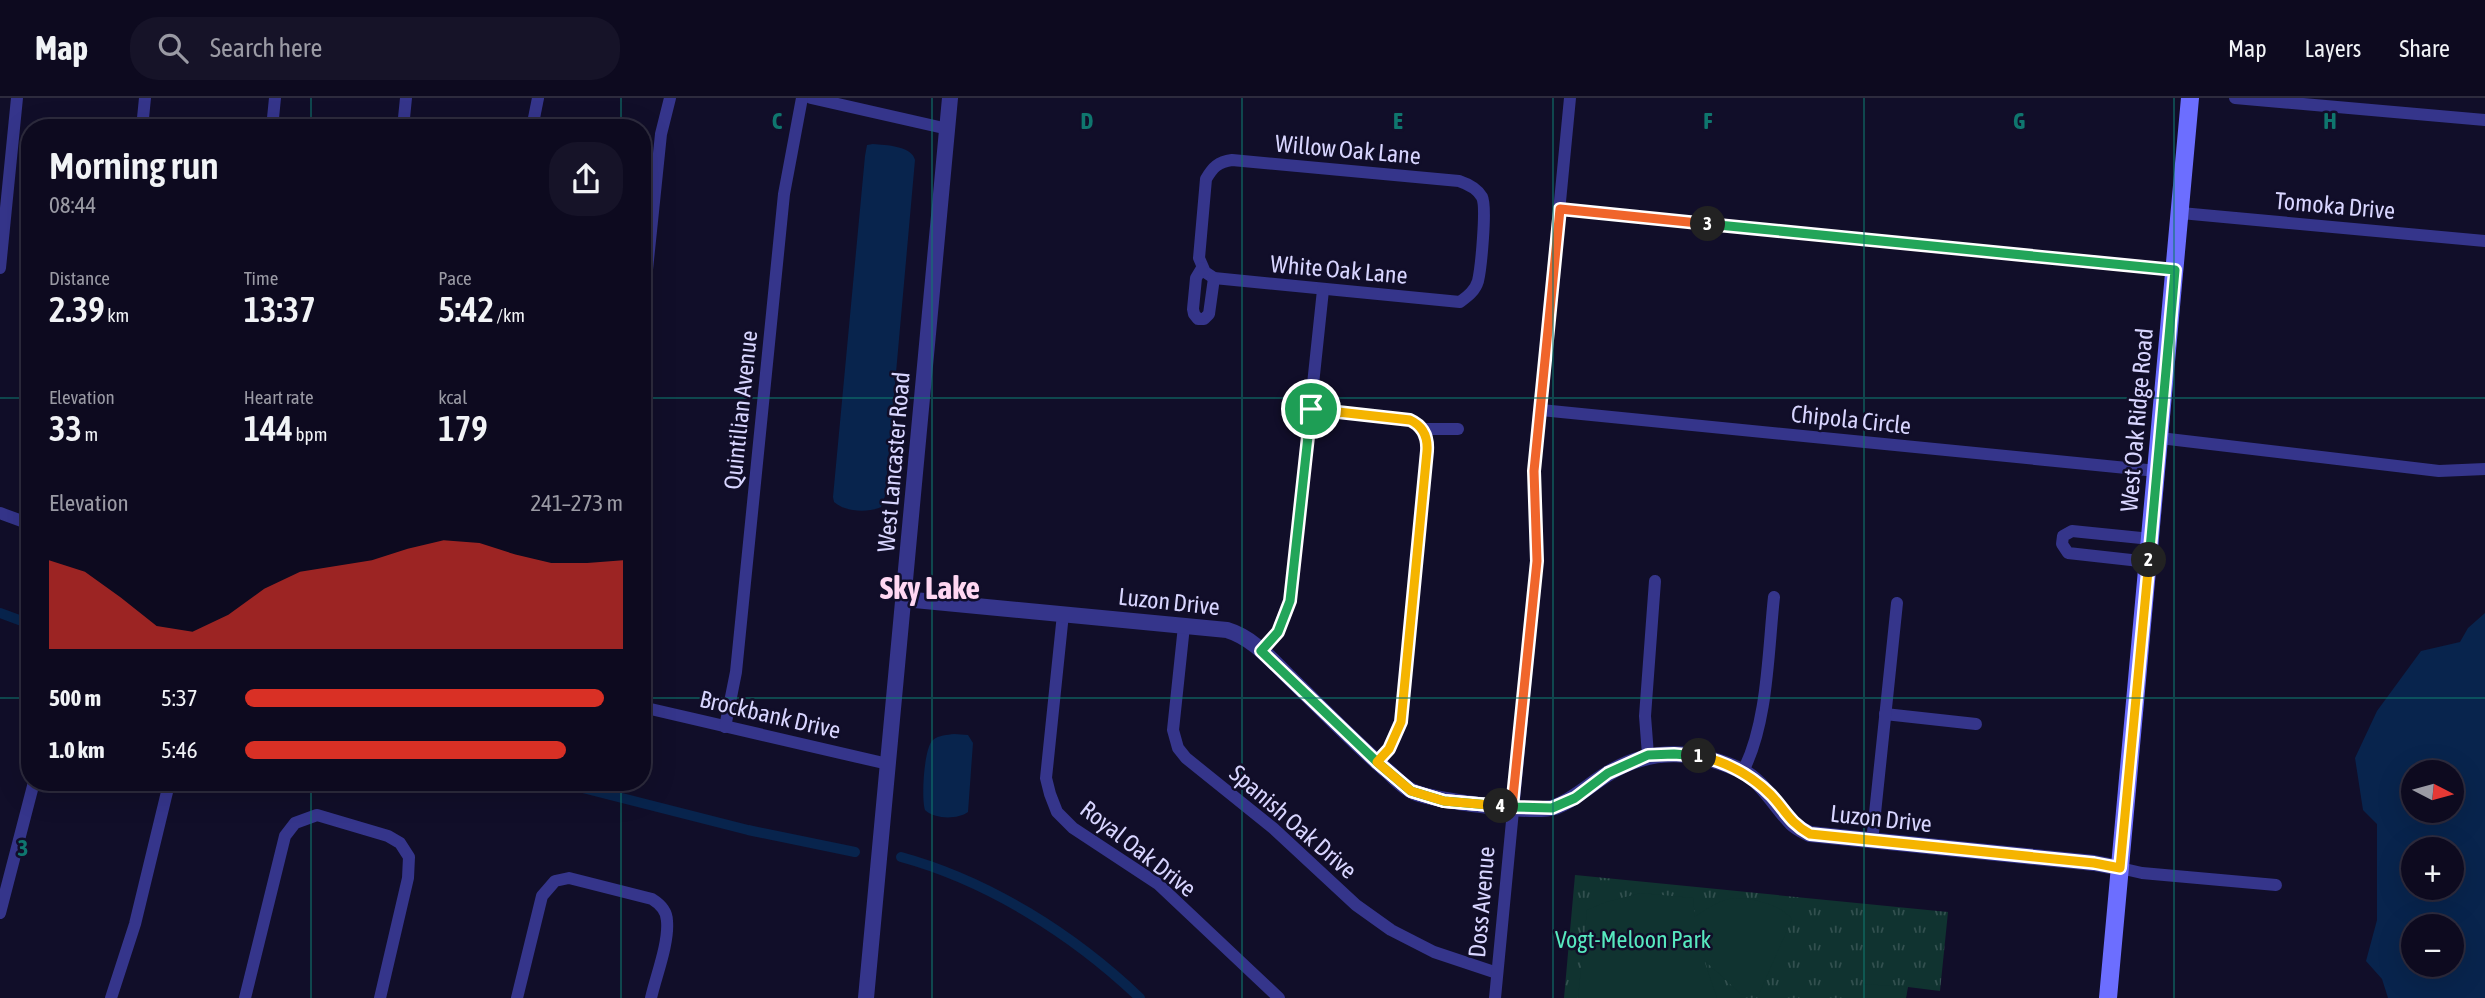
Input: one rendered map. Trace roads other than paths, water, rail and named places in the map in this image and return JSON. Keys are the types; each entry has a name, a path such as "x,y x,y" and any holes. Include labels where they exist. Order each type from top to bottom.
{"main road":[{"name":"West Oak Ridge Road","path":"2108,998 2190,98"}],"street":[{"path":"0,268 18,98"},
{"path":"143,119 145,98"},
{"path":"273,119 275,98"},
{"path":"404,119 406,98"},
{"path":"534,119 538,98"},
{"path":"651,231 661,134 670,98"},
{"name":"Quintilian Avenue","path":"725,727 736,672 784,194 802,98"},
{"path":"811,98 948,130"},
{"name":"West Lancaster Road","path":"866,998 950,98"},
{"name":"Doss Avenue","path":"1495,998 1537,561 1534,471 1570,98"},
{"path":"2235,98 2485,120"},
{"name":"Willow Oak Lane","path":"1202,268 1199,251 1206,179 1212,168 1220,162 1232,160 1459,181 1472,186 1482,197 1485,210 1481,246"},
{"path":"1560,209 2175,270"},
{"name":"Tomoka Drive","path":"2181,213 2485,241"},
{"name":"White Oak Lane","path":"1214,278 1460,302 1471,294 1478,282 1481,246"},
{"path":"1202,268 1214,278 1209,314 1204,319 1198,319 1193,309 1196,278 1202,268"},
{"path":"1261,651 1278,632 1290,601 1323,290"},
{"path":"1311,409 1403,418 1415,422 1427,439 1401,722 1389,749 1377,762"},
{"name":"Chipola Circle","path":"1541,410 2157,471"},
{"path":"1422,429 1458,429"},
{"path":"2160,438 2439,471 2485,469"},
{"path":"0,513 21,521"},
{"path":"2148,562 2068,553 2062,544 2063,536 2072,531 2151,539"},
{"path":"1648,755 1645,716 1655,581"},
{"path":"1743,771 1753,752 1759,727 1774,597"},
{"name":"Luzon Drive","path":"904,599 1227,630 1238,634 1261,651 1411,791 1444,801 1552,808 1575,798 1608,773 1648,755 1674,754 1702,757 1743,771 1772,796 1793,824 1810,834 2094,863 2120,868"},
{"path":"1872,842 1897,603"},
{"name":"Royal Oak Drive","path":"1063,614 1046,778 1057,812 1073,828 1158,884 1279,998"},
{"name":"Spanish Oak Drive","path":"1184,626 1173,730 1178,748 1186,758 1273,828 1356,905 1391,930 1434,952 1497,973"},
{"name":"Brockbank Drive","path":"651,708 888,764"},
{"path":"1885,714 1976,724"},
{"path":"0,913 32,791"},
{"path":"111,998 135,925 167,791"},
{"path":"245,998 285,836 295,823 317,815 388,836 400,843 409,857 408,878 380,998"},
{"path":"2120,868 2142,873 2276,884"},
{"path":"517,998 542,896 555,881 569,878 652,899 661,905 668,919 651,998"}],"water":[{"path":"867,145 904,149 913,155 915,160 885,496 881,507 857,510 844,508 834,502 833,497 865,156"},
{"path":"2485,613 2485,998 2388,998 2382,979 2366,961 2377,920 2377,824 2363,810 2355,758 2377,711 2421,651 2460,642 2468,628"},
{"path":"954,734 968,735 973,743 968,812 958,816 940,817 925,810 925,762 933,740"}],"waterway":[{"path":"0,613 21,621"},
{"path":"594,791 748,830 855,852"},
{"path":"901,857 966,880 1029,913 1087,953 1140,998"}],"district":[{"name":"Sky Lake","path":"930,588"}],"park label":[{"name":"Vogt-Meloon Park","path":"1633,940"}]}
